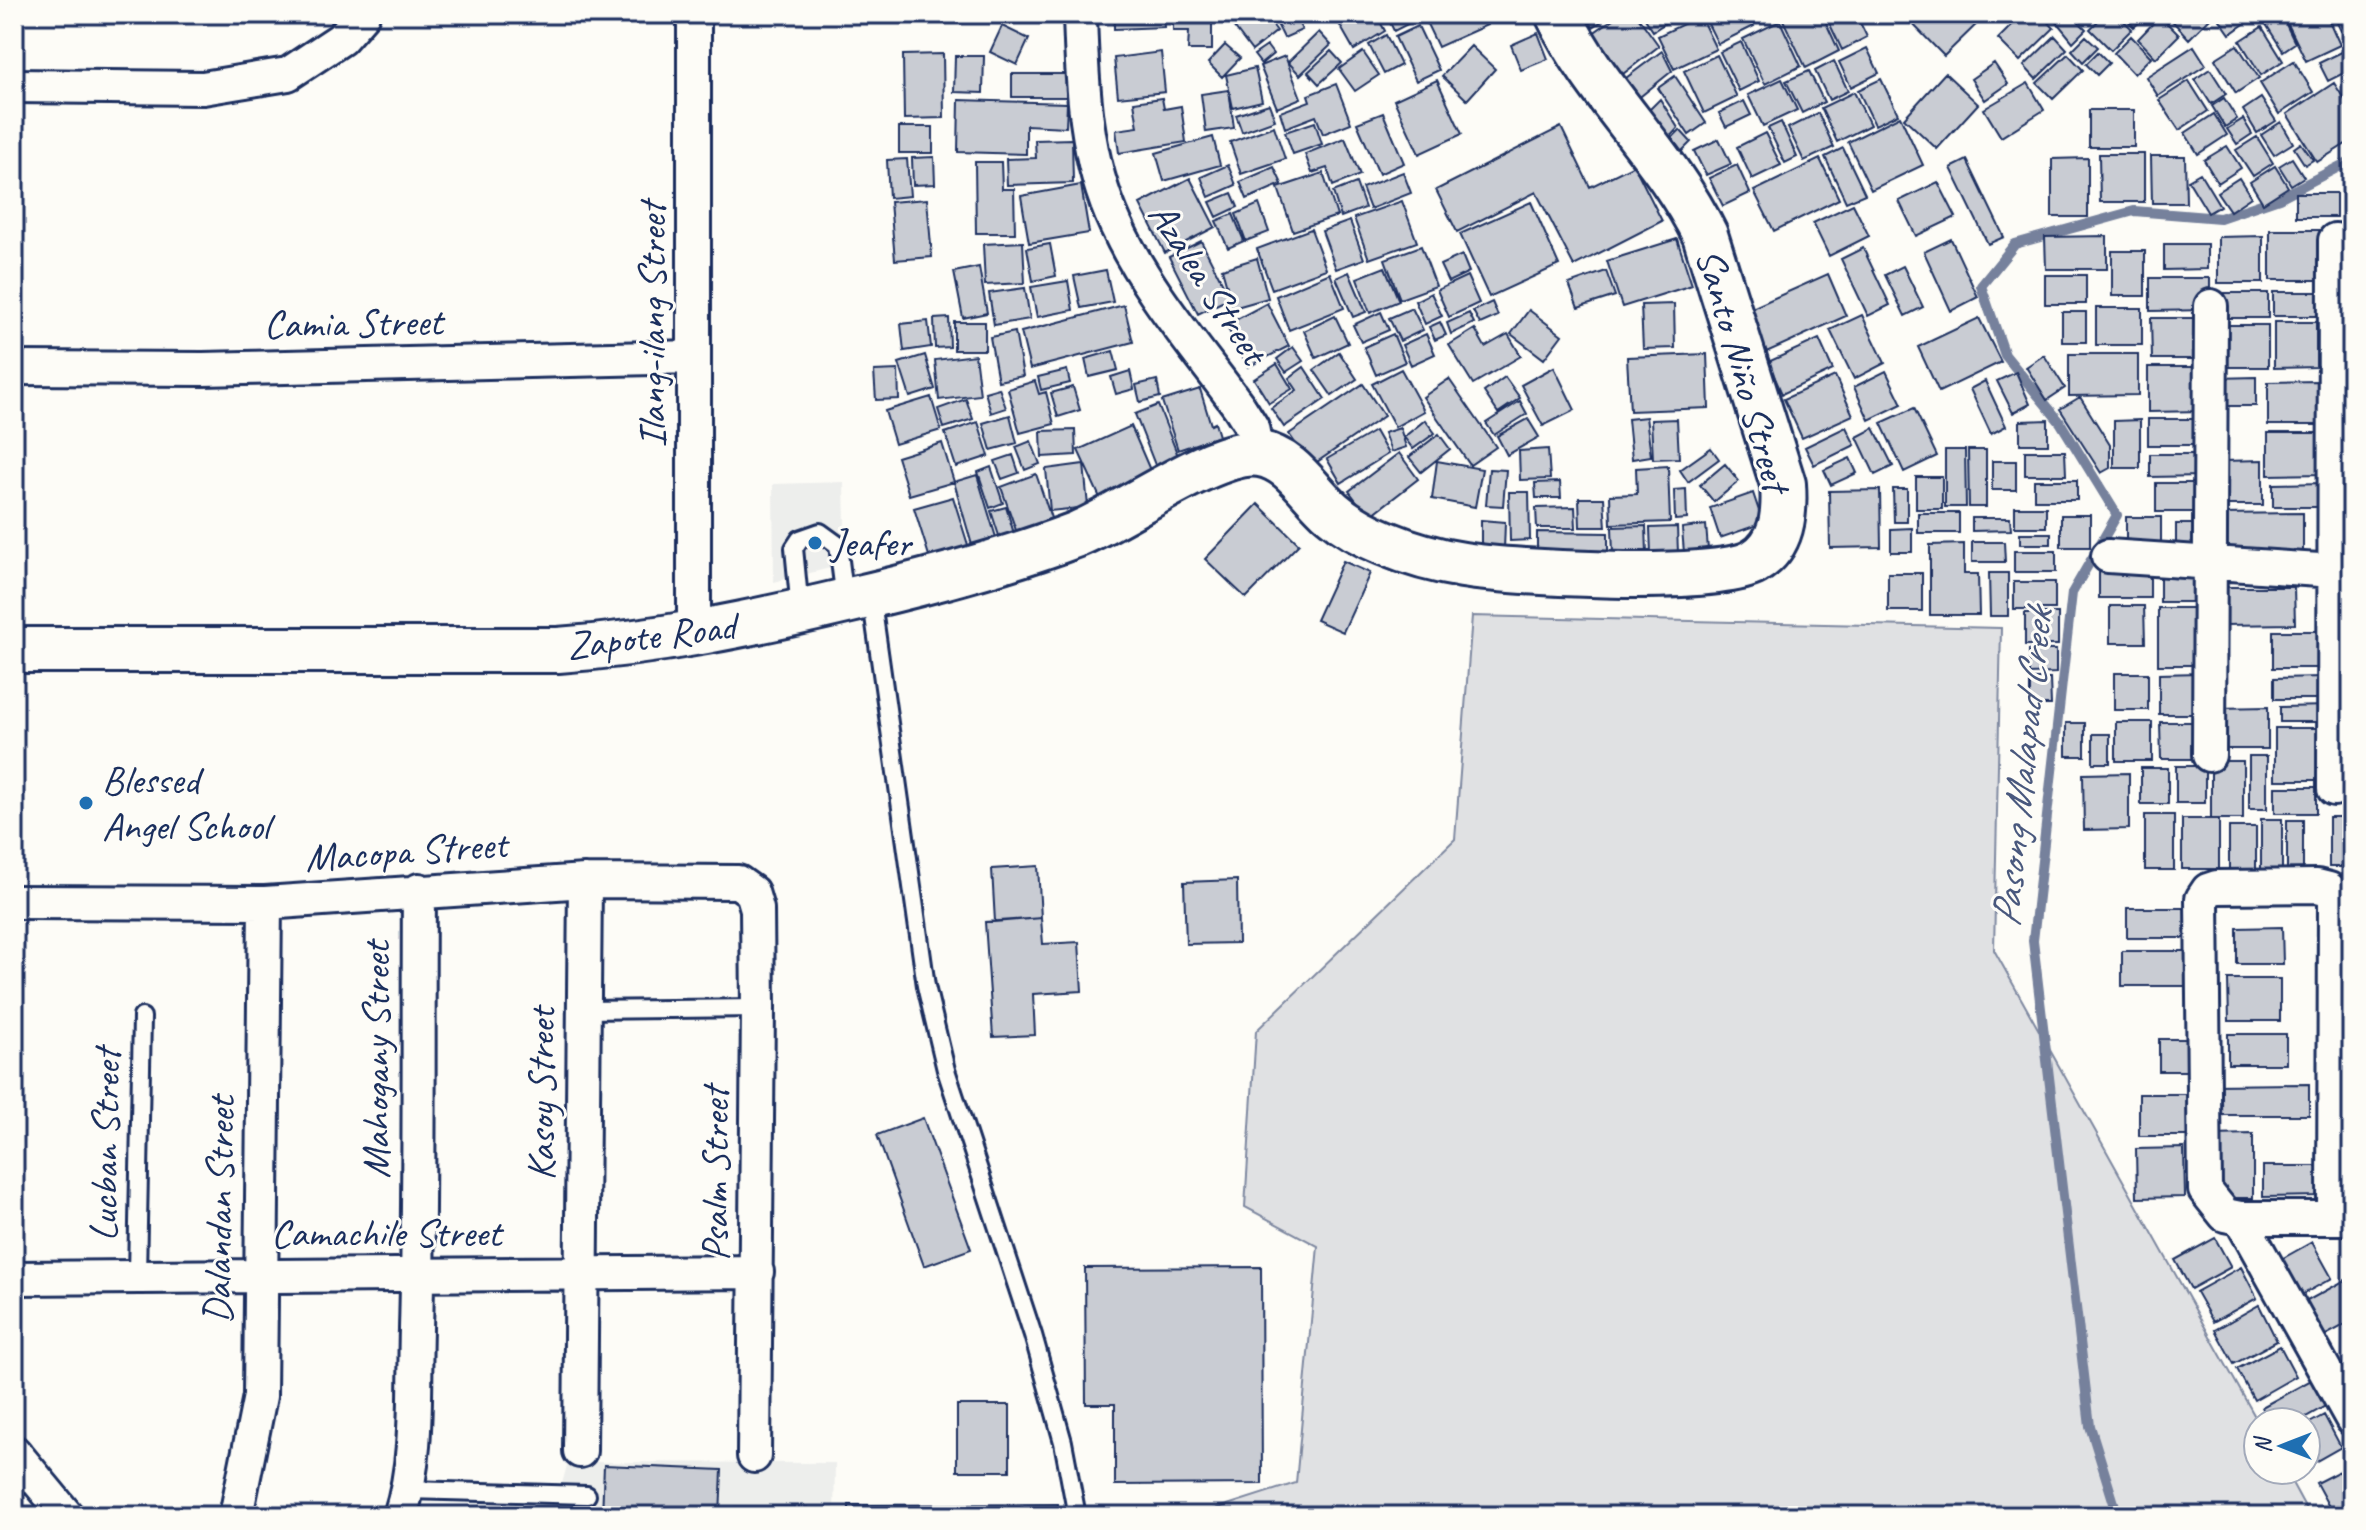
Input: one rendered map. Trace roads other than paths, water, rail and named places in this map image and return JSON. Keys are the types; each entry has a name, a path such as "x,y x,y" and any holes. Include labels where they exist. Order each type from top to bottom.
{"main road":[{"name":"Santo Niño Street","path":"1257,453 1289,466 1334,514 1356,529 1404,551 1463,565 1548,572 1722,573 1753,563 1774,541 1782,526 1783,484 1705,235 1687,197 1578,48 1558,14"},
{"name":"Zapote Road","path":"14,650 558,650 640,644 800,612 1028,553 1094,527 1225,457 1257,453"}],"street":[{"path":"14,86 203,88 288,74 341,39 363,14"},
{"name":"Ilang-ilang Street","path":"694,14 694,635"},
{"name":"Azalea Street","path":"1080,14 1082,93 1093,157 1115,223 1144,276 1246,417 1255,436 1257,453"},
{"path":"2334,789 2340,579 2335,240"},
{"path":"2209,755 2211,306"},
{"name":"Camia Street","path":"14,368 203,369 694,357"},
{"path":"2108,556 2340,579"},
{"name":"Macopa Street","path":"14,902 265,903 419,890 585,881 738,882 752,892"},
{"name":"Kasoy Street","path":"580,1451 585,881"},
{"path":"2317,886 2329,889 2335,899 2343,1218 2240,1218 2225,1215 2205,1190 2202,899 2208,890 2217,887 2317,886"},
{"name":"Mahogany Street","path":"404,1503 417,1273 419,890"},
{"name":"Psalm Street","path":"752,892 757,909 758,1008 754,1456"},
{"name":"Dalandan Street","path":"236,1516 260,1396 265,903"},
{"path":"2240,1218 2352,1419"},
{"name":"Camachile Street","path":"14,1278 417,1273 582,1276 757,1272"},
{"path":"14,1452 67,1516"}],"lane":[{"path":"800,612 794,548 800,539 820,532 838,545 858,598 926,986 946,1070 1033,1335 1063,1442 1077,1516"},
{"path":"583,1010 758,1008"},
{"name":"Lucban Street","path":"137,1275 142,1017"},
{"path":"404,1503 587,1495"}],"waterway":[{"name":"Pasong Malapad Creek","path":"2118,1516 2090,1426 2033,941 2072,593 2117,515 2060,422 2005,355 1981,286 2015,244 2134,211 2220,218 2279,198 2352,160"}],"place":[{"name":"Jeafer","path":"815,543"},
{"name":"Blessed Angel School","path":"86,803"}]}
